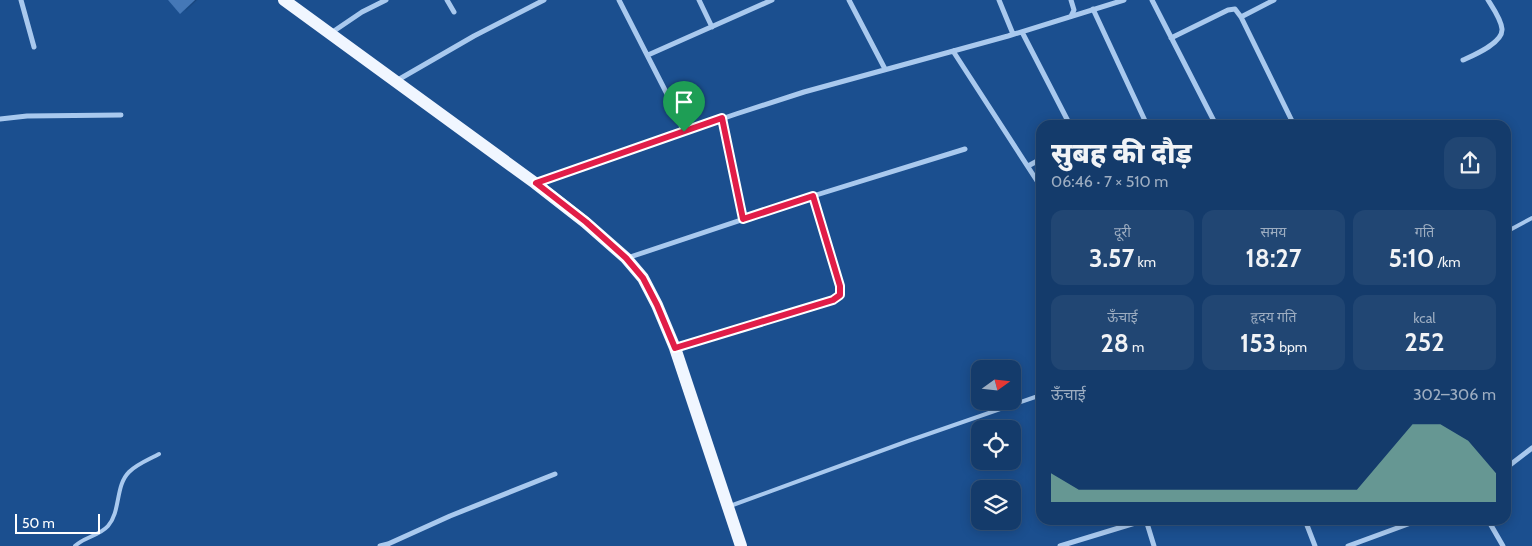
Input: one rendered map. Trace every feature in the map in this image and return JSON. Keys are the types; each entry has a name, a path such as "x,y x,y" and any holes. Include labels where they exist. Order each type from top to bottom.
{"main road":[{"path":"284,0 536,183 586,222 626,258 643,278 657,305 675,348 741,546"}],"street":[{"path":"21,0 34,47"},
{"path":"331,33 362,12 386,0"},
{"path":"447,0 454,12"},
{"path":"396,81 474,36 544,0"},
{"path":"618,0 648,55 684,132"},
{"path":"699,0 712,27"},
{"path":"648,55 772,0"},
{"path":"849,0 885,69"},
{"path":"999,0 1013,34"},
{"path":"1071,0 1074,10 1071,16"},
{"path":"536,183 722,118 804,92 1022,32 1124,0"},
{"path":"1152,0 1213,120"},
{"path":"1241,17 1274,0"},
{"path":"1463,60 1489,46 1501,35 1500,21 1488,0"},
{"path":"1093,9 1146,120"},
{"path":"1171,38 1231,9 1235,9 1241,17 1292,120"},
{"path":"1022,32 1067,120"},
{"path":"953,51 1036,179"},
{"path":"0,119 27,116 121,115"},
{"path":"722,118 743,219"},
{"path":"626,258 813,196 965,149"},
{"path":"1028,166 1036,162"},
{"path":"675,348 839,297 841,292 840,286 813,196"},
{"path":"1511,464 1532,448"},
{"path":"380,546 555,474"},
{"path":"1060,546 1129,525"},
{"path":"1148,525 1154,546"},
{"path":"1307,525 1316,546"},
{"path":"1348,546 1405,525"},
{"path":"1491,525 1503,546"}],"lane":[{"path":"1511,229 1532,218"},
{"path":"728,506 1036,397"},
{"path":"75,546 77,543 97,534 109,524 113,518 126,475 159,454"}],"building":[{"path":"168,0 195,0 180,14"}],"route":[{"path":"722,118 743,219 813,196 840,286 841,292 839,297 675,348 657,305 643,278 626,258 586,222 536,183 684,132 722,118"}]}
